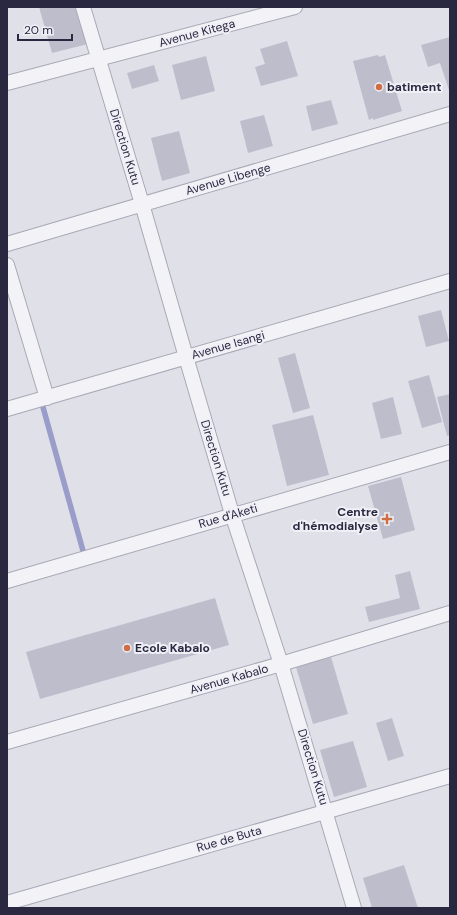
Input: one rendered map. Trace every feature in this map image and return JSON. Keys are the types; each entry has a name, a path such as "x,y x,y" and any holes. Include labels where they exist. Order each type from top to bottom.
{"street":[{"name":"Direction Kutu","path":"83,7 232,514 281,664 354,908"},
{"name":"Avenue Kitega","path":"7,83 295,7"},
{"name":"Avenue Libenge","path":"7,244 450,114"},
{"path":"7,265 46,398"},
{"name":"Avenue Isangi","path":"7,409 450,281"},
{"name":"Rue d'Aketi","path":"7,581 232,514 450,452"},
{"name":"Avenue Kabalo","path":"7,742 281,664 450,613"},
{"name":"Rue de Buta","path":"7,903 450,776"}],"building":[{"path":"39,7 77,7 88,44 52,53"},
{"path":"450,37 450,93 440,63 428,67 421,45"},
{"path":"287,41 298,76 261,86 255,67 265,64 260,49"},
{"name":"batiment","path":"378,55 379,57 385,55 402,111 369,120 353,61"},
{"path":"206,56 215,91 181,100 172,65"},
{"path":"154,65 159,81 132,89 127,73"},
{"path":"331,100 338,124 312,131 306,106"},
{"path":"264,115 273,146 248,153 240,121"},
{"path":"179,131 190,173 162,181 151,138"},
{"path":"441,310 449,341 426,347 418,316"},
{"path":"295,353 310,408 293,413 278,358"},
{"path":"429,375 442,422 422,428 408,381"},
{"path":"450,394 450,435 447,436 437,397"},
{"path":"393,397 402,434 381,439 372,403"},
{"path":"313,415 329,475 287,486 272,425"},
{"path":"401,477 415,530 383,539 368,486"},
{"path":"410,571 420,609 369,622 365,607 400,598 395,575"},
{"name":"Ecole Kabalo","path":"215,598 229,645 40,699 26,652"},
{"path":"331,657 348,714 313,724 296,667"},
{"path":"392,718 404,756 388,761 376,723"},
{"path":"353,741 367,787 334,797 320,750"},
{"path":"404,865 418,908 372,908 363,878"}],"waterway":[{"path":"41,400 85,558"}],"place":[{"name":"batiment","path":"379,87"},
{"name":"Centre d'hémodialyse","path":"387,519"},
{"name":"Ecole Kabalo","path":"127,648"}]}
